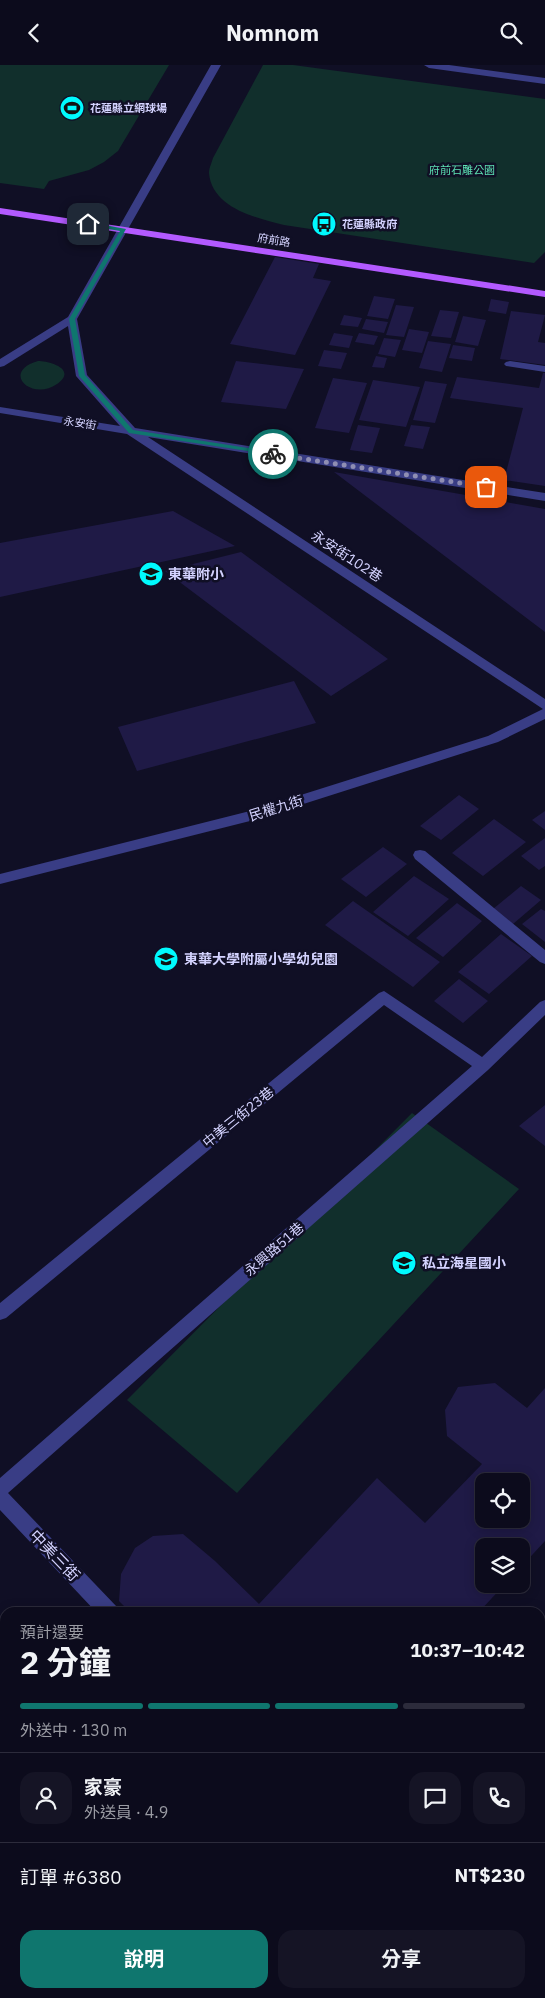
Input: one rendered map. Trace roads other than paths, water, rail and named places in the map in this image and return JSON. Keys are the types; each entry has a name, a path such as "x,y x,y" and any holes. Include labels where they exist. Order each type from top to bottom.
{"main road":[{"name":"府前路","path":"0,211 545,294"}],"street":[{"path":"0,364 72,319 216,65"},
{"path":"429,65 545,81"},
{"path":"72,319 82,376 132,432"},
{"path":"510,364 545,369"},
{"name":"永安街","path":"0,410 545,497"},
{"name":"永安街102巷","path":"132,432 545,705"},
{"name":"民權九街","path":"0,879 250,816 293,803 493,739 545,713"},
{"path":"420,855 545,958"},
{"name":"中美三街23巷","path":"0,1313 384,997 483,1066"},
{"name":"永興路51巷","path":"0,1489 483,1066 545,1006"},
{"name":"中美三街","path":"0,1497 104,1607"}],"place":[{"name":"花蓮縣立網球場","path":"72,108"},
{"name":"花蓮縣政府","path":"324,224"},
{"name":"東華附小","path":"151,574"},
{"name":"東華大學附屬小學幼兒園","path":"166,959"},
{"name":"私立海星國小","path":"404,1263"}],"park label":[{"name":"府前石雕公園","path":"462,170"}]}
